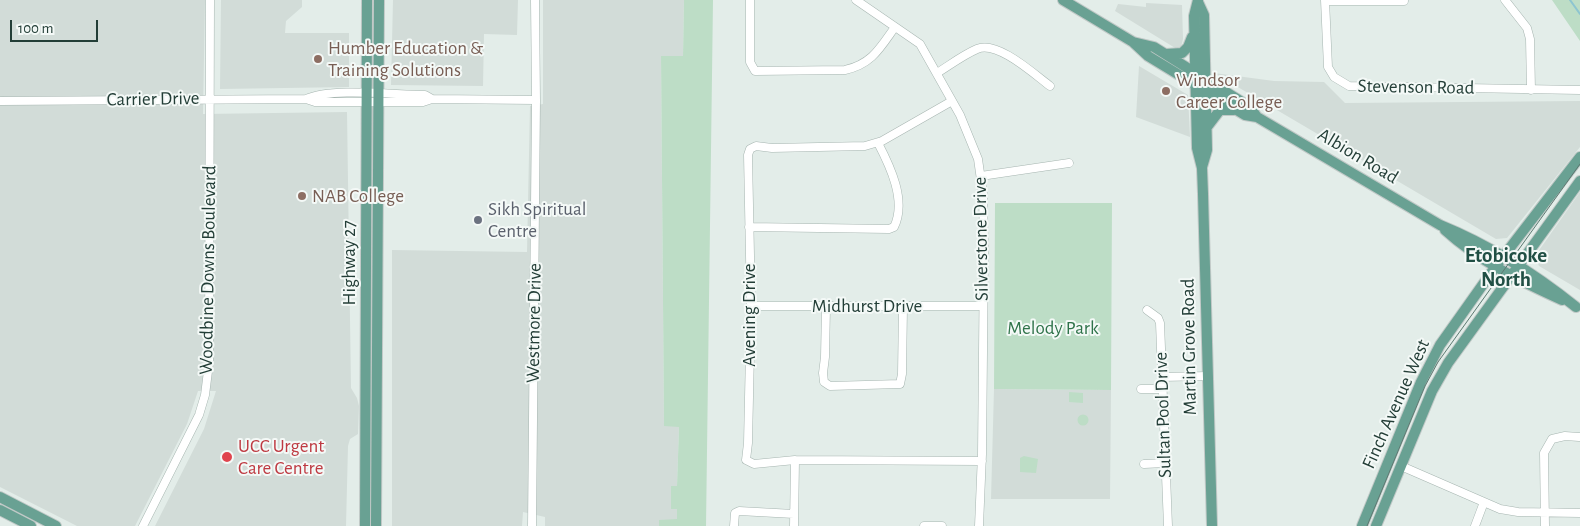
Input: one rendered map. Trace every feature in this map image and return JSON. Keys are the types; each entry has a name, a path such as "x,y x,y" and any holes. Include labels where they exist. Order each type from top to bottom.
{"main road":[{"name":"Highway 27","path":"365,526 367,0"},
{"name":"Highway 27","path":"376,526 379,0"},
{"name":"Albion Road","path":"1063,0 1132,42 1148,56 1245,115 1257,117 1440,226 1472,238 1551,286 1578,308"},
{"name":"Martin Grove Road","path":"1198,1 1194,16 1195,73 1198,148 1202,168 1212,526"},
{"name":"Martin Grove Road","path":"1198,1 1204,15 1206,92 1207,150 1202,168"},
{"path":"1164,54 1175,55 1182,53 1188,47 1194,31"},
{"name":"Albion Road","path":"1132,42 1154,47 1250,107 1257,117"},
{"path":"1206,128 1220,110 1237,110"},
{"name":"Finch Avenue West","path":"1362,526 1430,362 1453,325 1496,266 1580,157"},
{"name":"Finch Avenue West","path":"1376,526 1439,378 1580,181"},
{"name":"Albion Road","path":"1440,226 1466,249 1511,275 1578,308"},
{"path":"0,498 56,526"},
{"path":"0,510 32,526"}],"street":[{"name":"Woodbine Downs Boulevard","path":"143,526 192,430 205,395 209,363 210,0"},
{"name":"Westmore Drive","path":"532,526 536,100 534,0"},
{"path":"750,0 750,62 755,71 845,70 856,68 878,52 895,26"},
{"name":"Silverstone Drive","path":"856,0 920,44 952,101 975,149 983,194 982,461 979,526"},
{"path":"1325,0 1404,1"},
{"name":"Stevenson Road","path":"1325,0 1327,61 1331,73 1343,84 1356,87 1580,90"},
{"path":"1505,0 1527,28 1530,39 1532,90"},
{"path":"937,73 977,49 991,48 999,50 1050,86"},
{"name":"Carrier Drive","path":"0,101 306,99 316,94 378,99 425,95 432,99 536,100"},
{"name":"Avening Drive","path":"952,101 878,143 841,147 772,148 756,146 750,149 748,155 751,306 746,460 754,464 795,460 982,461"},
{"path":"749,227 880,229 894,227 897,221 898,205 895,185 892,170 878,143"},
{"path":"981,176 1070,163"},
{"name":"Midhurst Drive","path":"751,306 982,306"},
{"path":"826,307 823,373 824,382 830,386 900,384 904,307"},
{"name":"Sultan Pool Drive","path":"1147,310 1158,318 1160,323 1168,526"},
{"path":"1162,377 1208,376"},
{"path":"1141,389 1162,389"},
{"path":"1545,526 1543,460 1548,443 1552,439 1565,436 1579,437"},
{"path":"794,526 795,460"},
{"path":"1144,464 1165,463"},
{"path":"1401,466 1508,511 1580,513"},
{"path":"1475,526 1484,502"},
{"path":"734,526 735,513 739,511 794,514"},
{"path":"924,526 942,526"}],"shaded area":[{"path":"0,0 205,0 203,114 347,112 351,388 359,406 358,434 350,439 348,446 346,526 155,526 204,429 216,391 198,391 187,424 135,526 77,526 0,487"},
{"path":"221,0 302,0 302,7 286,21 285,33 349,33 349,87 220,89"},
{"path":"393,0 518,0 517,35 484,34 483,86 391,85"},
{"path":"543,0 684,0 683,56 661,56 664,426 679,426 677,486 671,486 671,509 677,509 677,520 659,520 659,526 545,526 545,517 523,512 522,526 392,526 392,250 527,252 530,106 543,104"},
{"path":"1146,3 1182,5 1183,39 1180,51 1115,11 1118,4 1146,7"},
{"path":"1139,66 1188,95 1190,137 1136,117"},
{"path":"1214,73 1274,81 1324,82 1345,103 1580,101 1580,147 1507,238 1496,239"},
{"path":"1580,192 1580,290 1539,266 1535,256"},
{"path":"994,389 1111,390 1110,499 991,499"}],"green space":[{"path":"684,0 713,0 706,526 659,526 659,520 677,519 677,509 671,509 671,486 677,486 679,427 664,426 661,56 683,56"},
{"path":"1552,0 1580,0 1580,41"},
{"name":"Melody Park","path":"995,203 1112,203 1111,390 994,389"},
{"path":"1069,392 1083,393 1083,403 1069,402"},
{"path":"1083,414 1089,420 1083,426 1077,420"},
{"path":"1024,456 1038,459 1036,473 1020,472 1020,458"}],"waterway":[{"path":"1570,0 1580,14"}],"tram line":[{"path":"1367,526 1425,386 1438,362 1580,164"}],"place":[{"name":"Humber Education & Training Solutions","path":"318,59"},
{"name":"Windsor Career College","path":"1166,91"},
{"name":"NAB College","path":"302,196"},
{"name":"Sikh Spiritual Centre","path":"478,220"},
{"name":"UCC Urgent Care Centre","path":"227,457"}],"district":[{"name":"Etobicoke North","path":"1506,268"}]}
